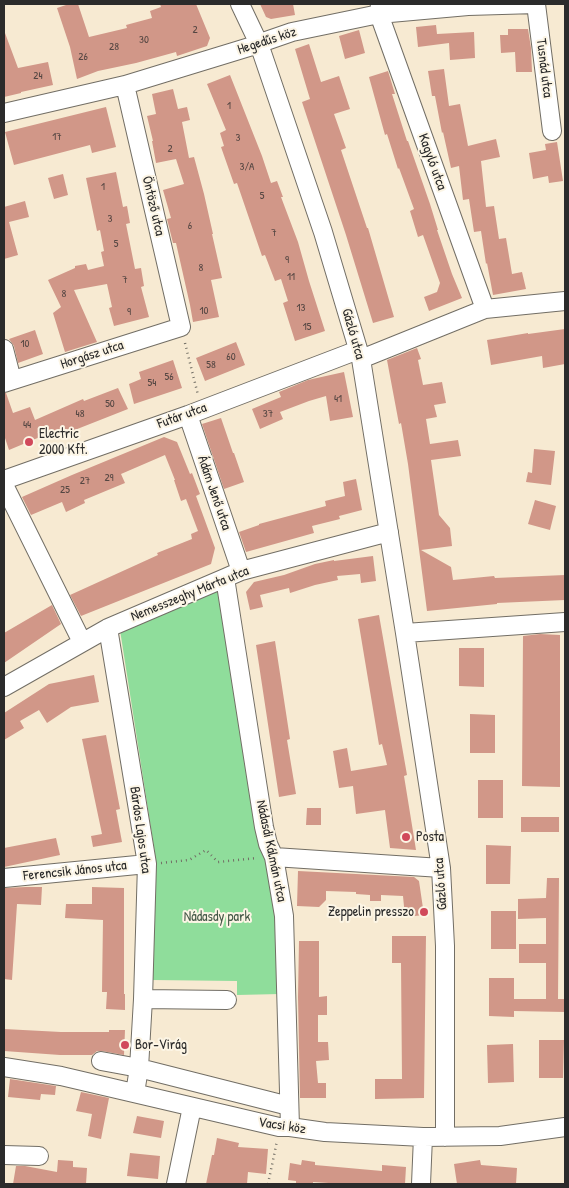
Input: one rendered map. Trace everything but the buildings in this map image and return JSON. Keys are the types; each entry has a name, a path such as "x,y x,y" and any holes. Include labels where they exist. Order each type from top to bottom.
{"street":[{"name":"Gázló utca","path":"240,4 259,44 323,232 360,355 441,868 445,946 444,1137"},
{"name":"Hegedűs köz","path":"4,113 125,86 292,32 380,9 536,4"},
{"name":"Tusnád utca","path":"536,4 552,132"},
{"name":"Kagyló utca","path":"380,9 485,309"},
{"name":"Öntöző utca","path":"125,86 181,326"},
{"name":"Futár utca","path":"4,480 485,309 565,302"},
{"name":"Horgász utca","path":"8,381 181,326"},
{"path":"4,349 8,381"},
{"name":"Ádám Jenő utca","path":"194,412 233,574"},
{"path":"4,485 82,642"},
{"name":"Nemesszeghy Márta utca","path":"4,688 108,628 233,574 389,532"},
{"name":"Nádasdi Kálmán utca","path":"233,574 264,827 268,844 274,857 284,916 289,1106 285,1127"},
{"path":"405,633 565,622"},
{"name":"Bárdos Lajos utca","path":"108,628 147,864 144,999 139,1068 135,1093"},
{"path":"274,857 441,868"},
{"name":"Ferencsik János utca","path":"4,878 147,864"},
{"path":"144,999 227,1000"},
{"path":"100,1061 139,1068 289,1106"},
{"name":"Vacsi köz","path":"4,1067 62,1076 285,1127 325,1132 424,1137 500,1136 565,1126"},
{"path":"176,1184 192,1107"},
{"path":"421,1184 424,1137"},
{"path":"4,1155 39,1156"}],"path":[{"path":"181,326 194,412"},
{"path":"147,864 189,860 206,850 218,862 274,857"},
{"path":"268,1184 285,1127"}],"green space":[{"name":"Nádasdy park","path":"219,584 279,876 280,994 237,995 237,981 152,980 155,854 120,630"}],"place":[{"name":"Electric 2000 Kft.","path":"29,442"},
{"name":"Posta","path":"406,837"},
{"name":"Zeppelin presszo","path":"424,912"},
{"name":"Bor-Virág","path":"125,1045"}]}
